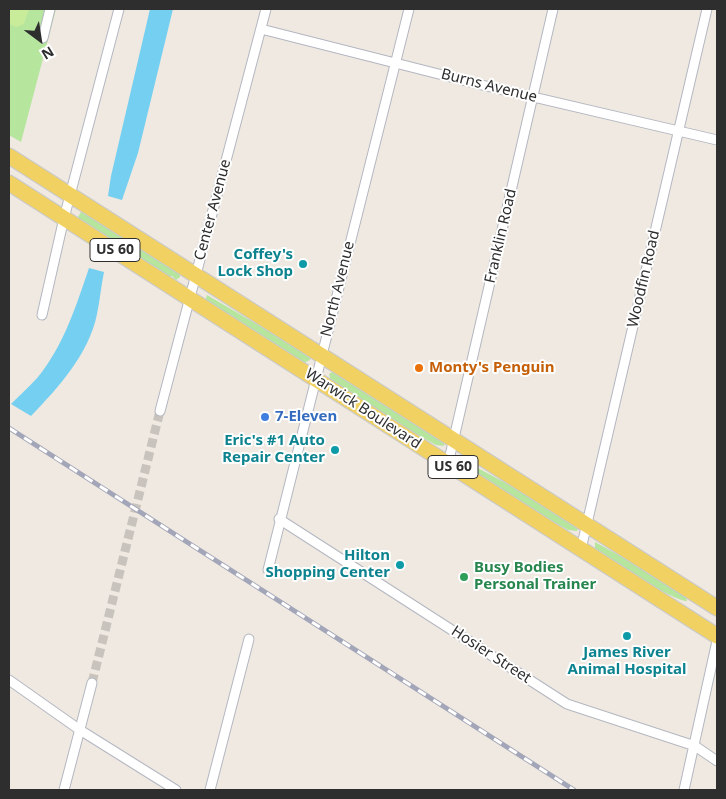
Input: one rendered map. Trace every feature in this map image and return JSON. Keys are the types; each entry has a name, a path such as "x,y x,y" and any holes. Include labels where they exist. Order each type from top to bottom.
{"main road":[{"name":"Warwick Boulevard","path":"9,156 717,608"},
{"name":"Warwick Boulevard","path":"9,183 717,636"}],"street":[{"path":"42,38 50,9"},
{"path":"42,315 64,218 119,9"},
{"name":"Center Avenue","path":"160,411 266,9"},
{"name":"North Avenue","path":"268,570 279,519 409,9"},
{"name":"Franklin Road","path":"448,464 553,9"},
{"name":"Woodfin Road","path":"582,549 707,9"},
{"name":"Burns Avenue","path":"261,29 533,97 717,140"},
{"name":"Hosier Street","path":"279,519 567,704 694,746 717,760"},
{"path":"210,790 249,640"},
{"path":"684,790 717,641"},
{"path":"9,680 80,730 176,790"},
{"path":"64,790 92,683"}],"green space":[{"path":"9,9 56,9 21,142 9,135"},
{"path":"9,9 29,9 24,24 16,27 9,24"},
{"path":"81,212 85,212 173,267 180,274 180,277 176,280 172,276 167,276 80,220 78,217"},
{"path":"207,295 301,350 310,356 310,360 304,363 205,301"},
{"path":"334,371 444,441 444,446 436,445 374,410 331,381 329,374"},
{"path":"463,460 550,507 578,528 577,531 568,530 507,496 462,465"},
{"path":"595,542 651,573 686,596 687,601 656,588 627,571 595,550"}],"water":[{"path":"150,9 173,9 138,153 122,200 108,196"},
{"path":"89,268 104,272 93,329 71,370 31,416 11,404 38,377 55,352 68,325"}],"tunnel":[{"path":"92,683 160,411"}],"railway":[{"path":"9,428 574,790"}],"place":[{"name":"Coffey's Lock Shop","path":"303,264"},
{"name":"Monty's Penguin","path":"419,368"},
{"name":"7-Eleven","path":"265,417"},
{"name":"Eric's #1 Auto Repair Center","path":"335,450"},
{"name":"Hilton Shopping Center","path":"400,565"},
{"name":"Busy Bodies Personal Trainer","path":"464,577"},
{"name":"James River Animal Hospital","path":"627,636"}]}
